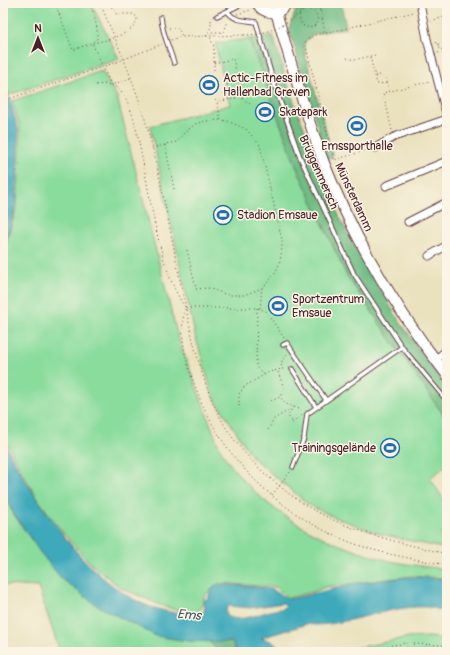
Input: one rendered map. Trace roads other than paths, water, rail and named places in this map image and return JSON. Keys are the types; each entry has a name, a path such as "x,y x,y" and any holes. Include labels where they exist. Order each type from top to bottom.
{"main road":[{"path":"257,3 266,12 276,12 288,7"},
{"name":"Münsterdamm","path":"276,12 324,163 362,245 406,318 447,375"}],"street":[{"path":"375,148 394,138 447,118 421,7"},
{"path":"386,186 447,161"},
{"path":"408,222 447,202"},
{"path":"429,256 447,245"},
{"path":"435,360 447,350"}],"lane":[{"path":"217,16 244,3"},
{"name":"Brüggenmersch","path":"228,12 231,17 256,22 275,87 300,157 354,274 402,347 447,401"},
{"path":"161,17 162,32 167,38 174,63"},
{"path":"285,344 292,349 326,400"},
{"path":"293,467 304,438 307,414 402,347"},
{"path":"290,368 316,407"}],"water":[{"path":"3,5 4,79 18,129 18,159 16,205 3,251"},
{"path":"3,437 27,484 58,528 80,555 105,580 135,600 150,607 200,617 204,610 204,600 208,599 210,592 216,585 269,589 290,599 359,583 410,577 447,579 447,614 434,608 418,607 399,609 322,625 307,624 261,638 271,641 285,652 254,652 250,650 247,652 237,652 232,642 187,641 156,636 96,605 61,578 40,552 14,514 3,494","holes":["283,603 286,605 283,609 242,618 228,617 226,611 228,606 250,608"]}],"place":[{"name":"Actic-Fitness im Hallenbad Greven","path":"209,85"},
{"name":"Skatepark","path":"265,112"},
{"name":"Emssporthalle","path":"357,126"},
{"name":"Stadion Emsaue","path":"223,215"},
{"name":"Sportzentrum Emsaue","path":"278,306"},
{"name":"Trainingsgelände","path":"390,448"}],"water label":[{"name":"Ems","path":"189,614"}]}
